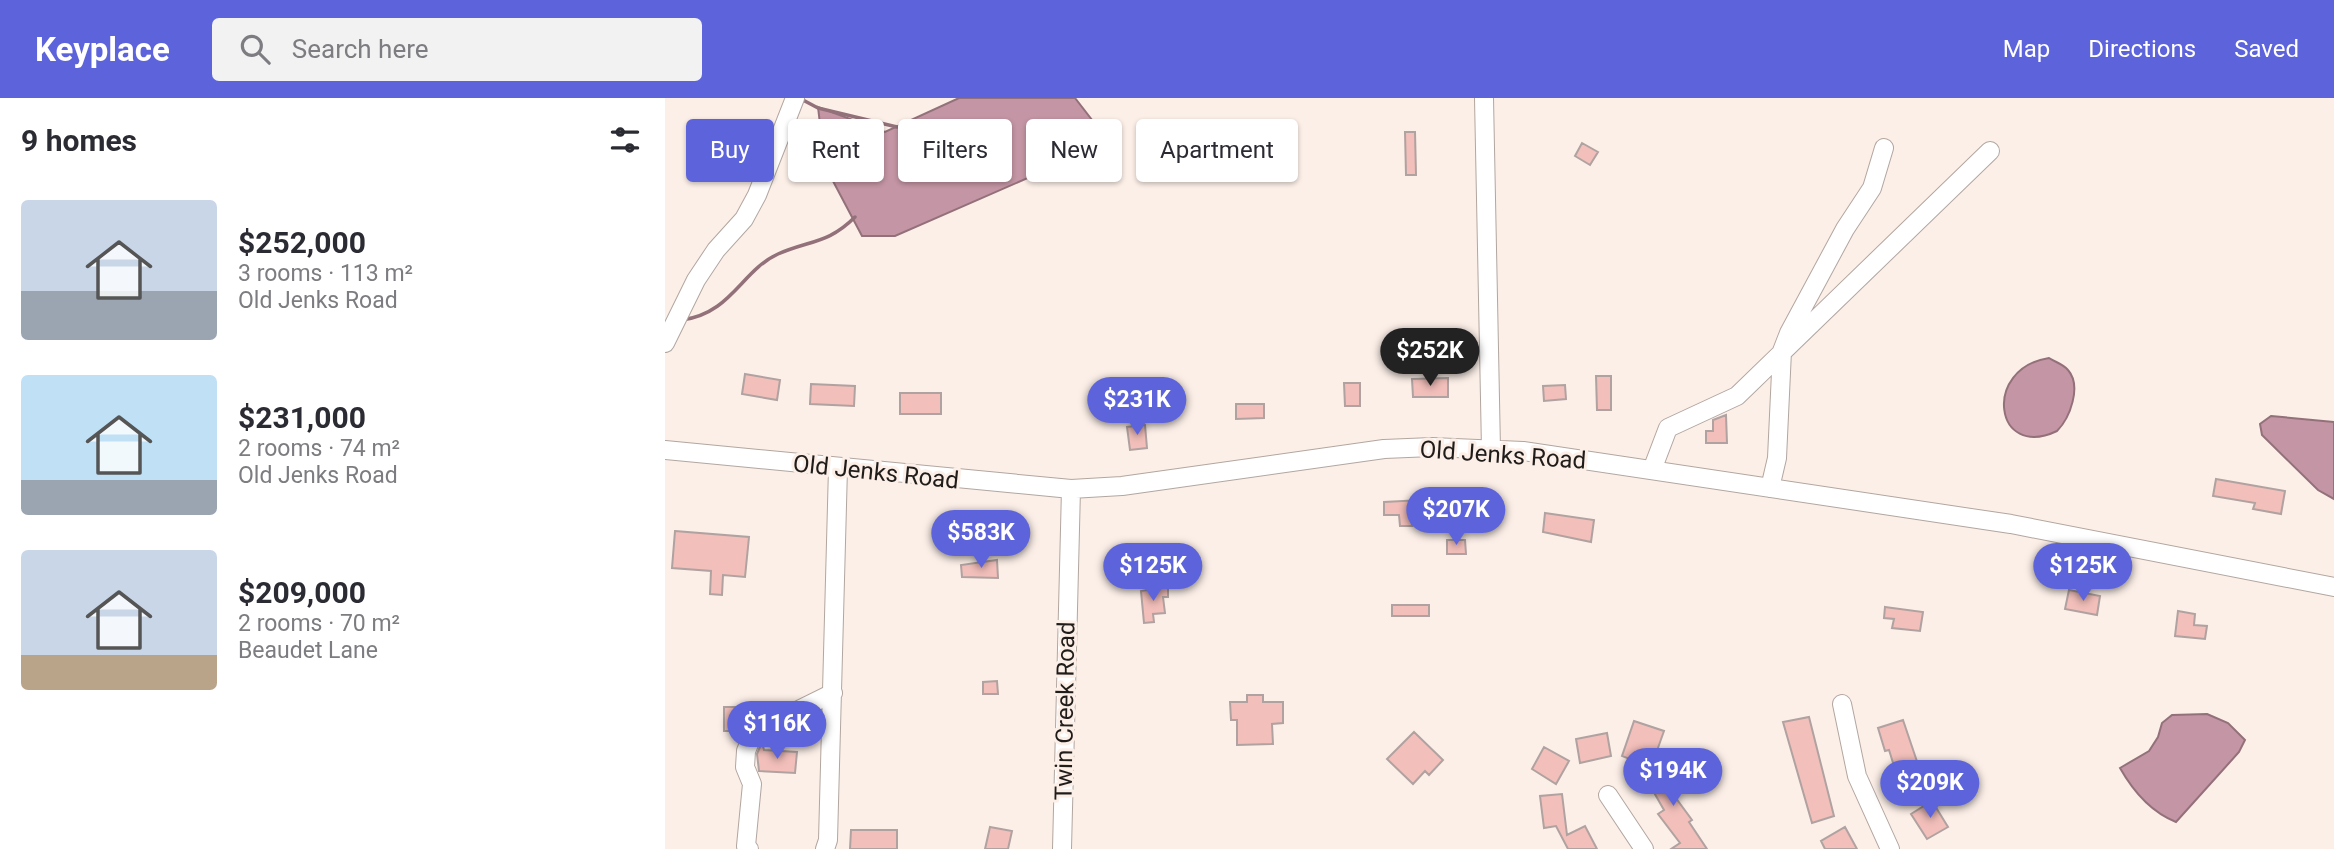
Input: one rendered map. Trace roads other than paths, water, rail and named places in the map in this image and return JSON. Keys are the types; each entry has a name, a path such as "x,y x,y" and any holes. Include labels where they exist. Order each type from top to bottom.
{"street":[{"path":"665,343 696,280 716,250 744,219 757,195 795,98"},
{"path":"1484,98 1490,449"},
{"path":"1770,488 1777,458 1782,351 1845,229 1873,188 1884,148"},
{"path":"1652,470 1668,428 1737,396 1990,151"},
{"name":"Old Jenks Road","path":"665,450 1071,489 1122,486 1384,449 1490,449 1652,470 2011,524 2334,587"},
{"path":"825,849 828,840 838,468"},
{"name":"Twin Creek Road","path":"1062,849 1071,489"},
{"path":"749,849 746,846 752,784 745,767 746,751 754,732 833,693"},
{"path":"1842,704 1857,776 1891,849"},
{"path":"1608,795 1644,849"}],"waterway":[{"path":"801,99 818,108 897,127"},
{"path":"682,320 699,316 725,301 765,261 827,237 855,217"}]}
